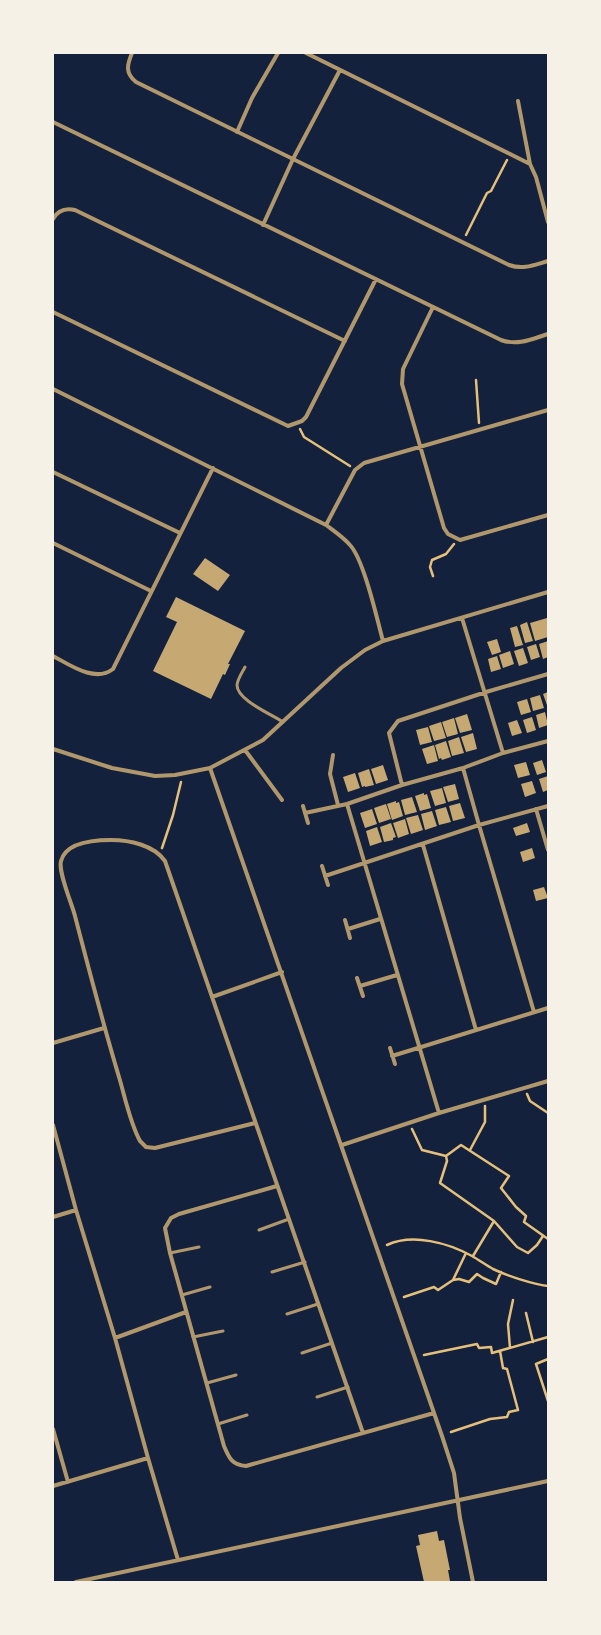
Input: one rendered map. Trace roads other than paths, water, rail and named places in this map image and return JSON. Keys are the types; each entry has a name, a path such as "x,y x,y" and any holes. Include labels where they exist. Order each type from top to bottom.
{"street":[{"path":"132,53 127,68 131,78 136,82 517,268 526,268 548,261"},
{"path":"237,132 252,98 278,53"},
{"path":"306,53 530,164"},
{"path":"263,225 293,159 340,70"},
{"path":"518,101 530,164 536,177 548,222"},
{"path":"53,122 501,340 510,343 519,343 548,334"},
{"path":"53,219 62,210 75,210 345,341"},
{"path":"53,312 288,426 298,423 306,417 376,279"},
{"path":"433,307 403,369 402,384 444,528 448,534 460,540 548,515"},
{"path":"53,389 326,525 350,544 355,552 383,641"},
{"path":"326,525 355,470 364,463 548,410"},
{"path":"53,656 92,674 98,675 109,672 116,664 213,468"},
{"path":"53,472 180,532"},
{"path":"53,543 151,591"},
{"path":"53,749 112,768 155,776 186,773 210,768 263,740 341,668 365,650 383,641 548,592"},
{"path":"462,618 486,692 503,753"},
{"path":"402,785 389,733 398,720 548,674"},
{"path":"305,813 346,804 402,785 463,768 503,753 548,741"},
{"path":"245,750 282,800"},
{"path":"334,755 330,774 338,805"},
{"path":"210,768 416,1358 452,1466 460,1518 473,1582"},
{"path":"463,768 534,1012"},
{"path":"346,804 439,1113"},
{"path":"303,806 308,823"},
{"path":"325,876 423,845 479,825 548,806"},
{"path":"536,809 548,850"},
{"path":"255,1123 155,1148 144,1145 138,1137 104,1028 60,867 61,859 74,846 103,840 121,840 152,849 160,854 165,861 173,880 255,1123 305,1262 363,1433"},
{"path":"423,845 476,1030"},
{"path":"322,866 328,885"},
{"path":"348,929 380,919"},
{"path":"345,920 350,938"},
{"path":"212,997 282,972"},
{"path":"360,986 397,975"},
{"path":"357,978 363,996"},
{"path":"392,1056 548,1008"},
{"path":"53,1043 104,1028"},
{"path":"390,1048 395,1064"},
{"path":"342,1145 439,1113 548,1081"},
{"path":"53,1124 76,1210 115,1338 178,1560"},
{"path":"278,1186 179,1214 171,1218 165,1228 170,1253 193,1337 230,1460 234,1464 246,1466 434,1413"},
{"path":"53,1217 76,1210"},
{"path":"115,1338 186,1312"},
{"path":"53,1429 68,1482"},
{"path":"53,1486 148,1458"},
{"path":"76,1582 548,1481"}],"lane":[{"path":"245,667 237,683 239,692 246,700 283,722"},
{"path":"259,1230 289,1219"},
{"path":"170,1253 199,1247"},
{"path":"272,1272 305,1262"},
{"path":"182,1295 210,1287"},
{"path":"287,1314 318,1304"},
{"path":"193,1337 224,1331"},
{"path":"302,1353 332,1343"},
{"path":"207,1383 236,1375"},
{"path":"317,1397 348,1387"},
{"path":"218,1424 247,1415"}]}
